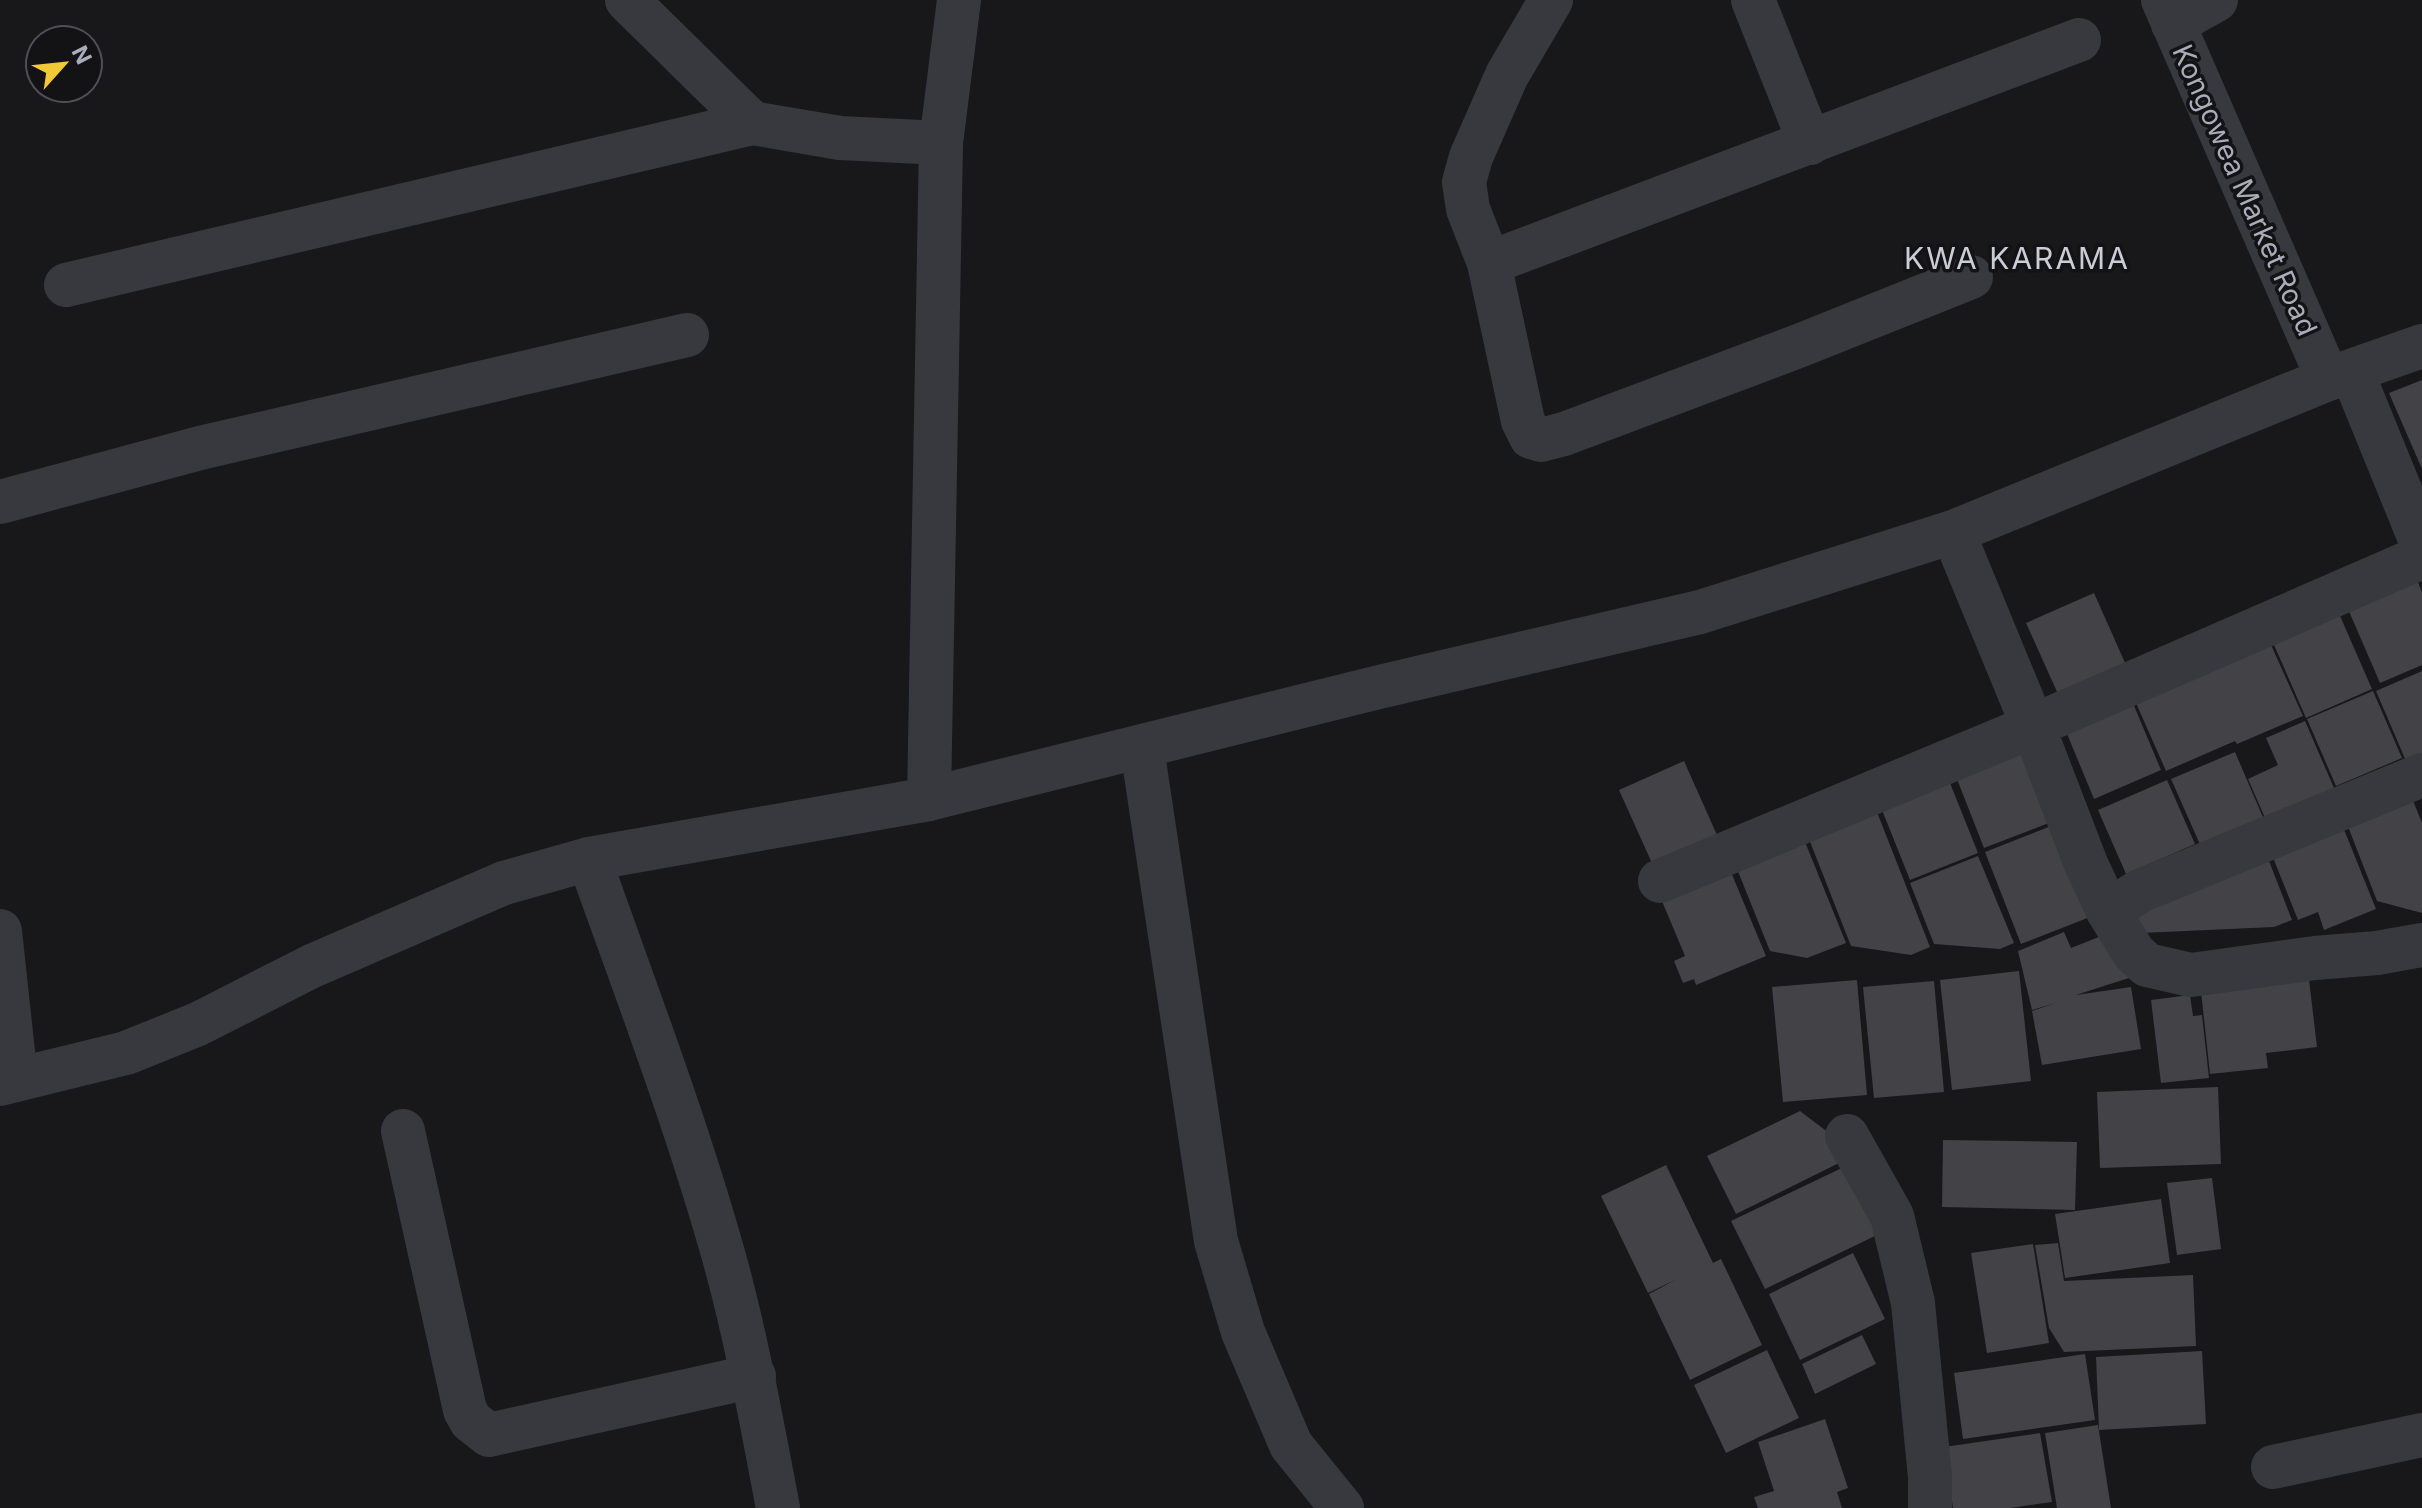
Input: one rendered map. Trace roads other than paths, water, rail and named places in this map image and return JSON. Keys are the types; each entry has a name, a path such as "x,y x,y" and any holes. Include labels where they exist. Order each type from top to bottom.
{"street":[{"path":"627,0 752,123"},
{"path":"929,799 941,143 959,0"},
{"path":"1551,0 1507,75 1471,157 1464,182 1468,209 1489,263 1523,421 1531,437 1541,440 1564,434 1786,351 1971,277"},
{"path":"1753,0 1810,143"},
{"path":"2168,12 2216,0"},
{"name":"Kongowea Market Road","path":"2168,12 2422,544"},
{"path":"1489,263 2079,40"},
{"path":"66,285 752,123 840,138 941,143"},
{"path":"0,502 200,448 687,335"},
{"path":"0,931 8,1082 126,1053 198,1024 312,966 504,883 589,859 929,799 1375,688 1700,612 1953,532 2340,375 2422,346"},
{"path":"1953,532 2086,864 2108,911 2134,953 2147,965 2191,975 2422,945"},
{"path":"1660,881 2033,726 2422,557"},
{"path":"1142,748 1216,1241 1243,1332 1291,1445 1342,1508"},
{"path":"2108,911 2140,891 2422,775"},
{"path":"589,859 687,1133 724,1258 754,1376 778,1508"},
{"path":"403,1131 465,1410 471,1421 489,1435 754,1376"},
{"path":"1847,1136 1892,1216 1913,1303 1930,1477 1930,1508"},
{"path":"2273,1467 2422,1435"}],"district":[{"name":"KWA KARAMA","path":"2017,258"}]}
